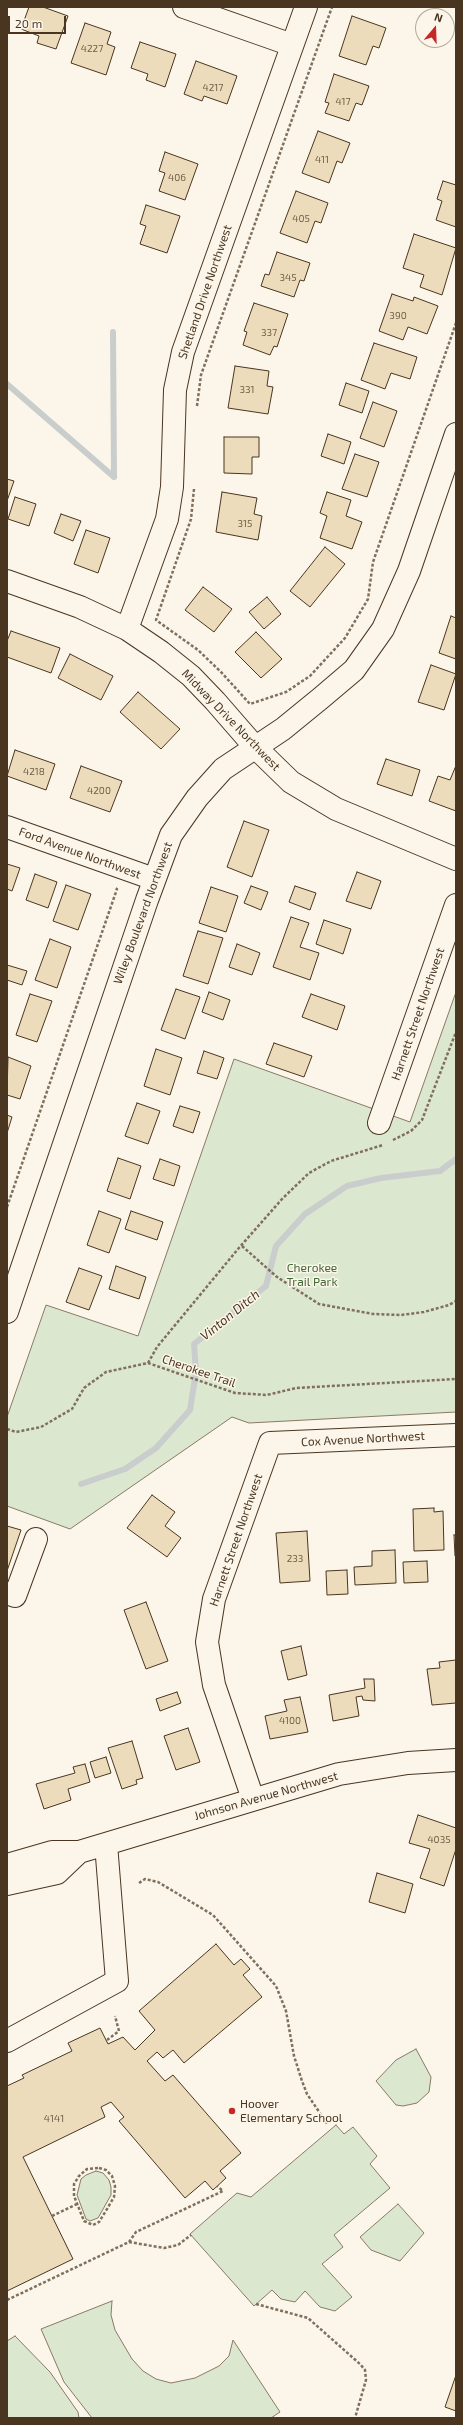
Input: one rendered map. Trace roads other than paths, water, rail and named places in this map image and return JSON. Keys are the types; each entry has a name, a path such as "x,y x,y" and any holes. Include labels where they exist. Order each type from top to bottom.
{"street":[{"path":"184,7 292,45"},
{"name":"Shetland Drive Northwest","path":"127,629 167,519 172,487 175,390 183,352 306,7"},
{"name":"Wiley Boulevard Northwest","path":"7,1312 154,879 171,834 197,798 223,769 283,729 354,670 383,629 408,571 456,434"},
{"name":"Midway Drive Northwest","path":"7,580 80,607 127,629 161,652 191,676 216,701 255,747 291,782 336,809 456,859"},
{"name":"Ford Avenue Northwest","path":"7,827 154,879"},
{"name":"Harnett Street Northwest","path":"379,1123 456,905"},
{"name":"Cox Avenue Northwest","path":"270,1444 456,1435"},
{"name":"Harnett Street Northwest","path":"253,1799 214,1685 207,1642 214,1599 270,1444"},
{"path":"7,1593 15,1596 36,1539"},
{"name":"Johnson Avenue Northwest","path":"7,1866 52,1852 79,1852 339,1774 408,1763 456,1760"},
{"path":"7,2041 117,1981 106,1844"},
{"name":"Johnson Avenue Northwest","path":"7,1884 57,1873 79,1852"}],"waterway":[{"path":"113,332 114,477"},
{"path":"7,384 114,477"},
{"name":"Vinton Ditch","path":"81,1484 125,1469 156,1448 190,1410 196,1372 194,1344 266,1286 276,1246 305,1214 347,1186 381,1178 440,1171 456,1159"}],"place":[{"name":"Hoover Elementary School","path":"232,2111"}],"park label":[{"name":"Cherokee Trail Park","path":"312,1275"}]}
